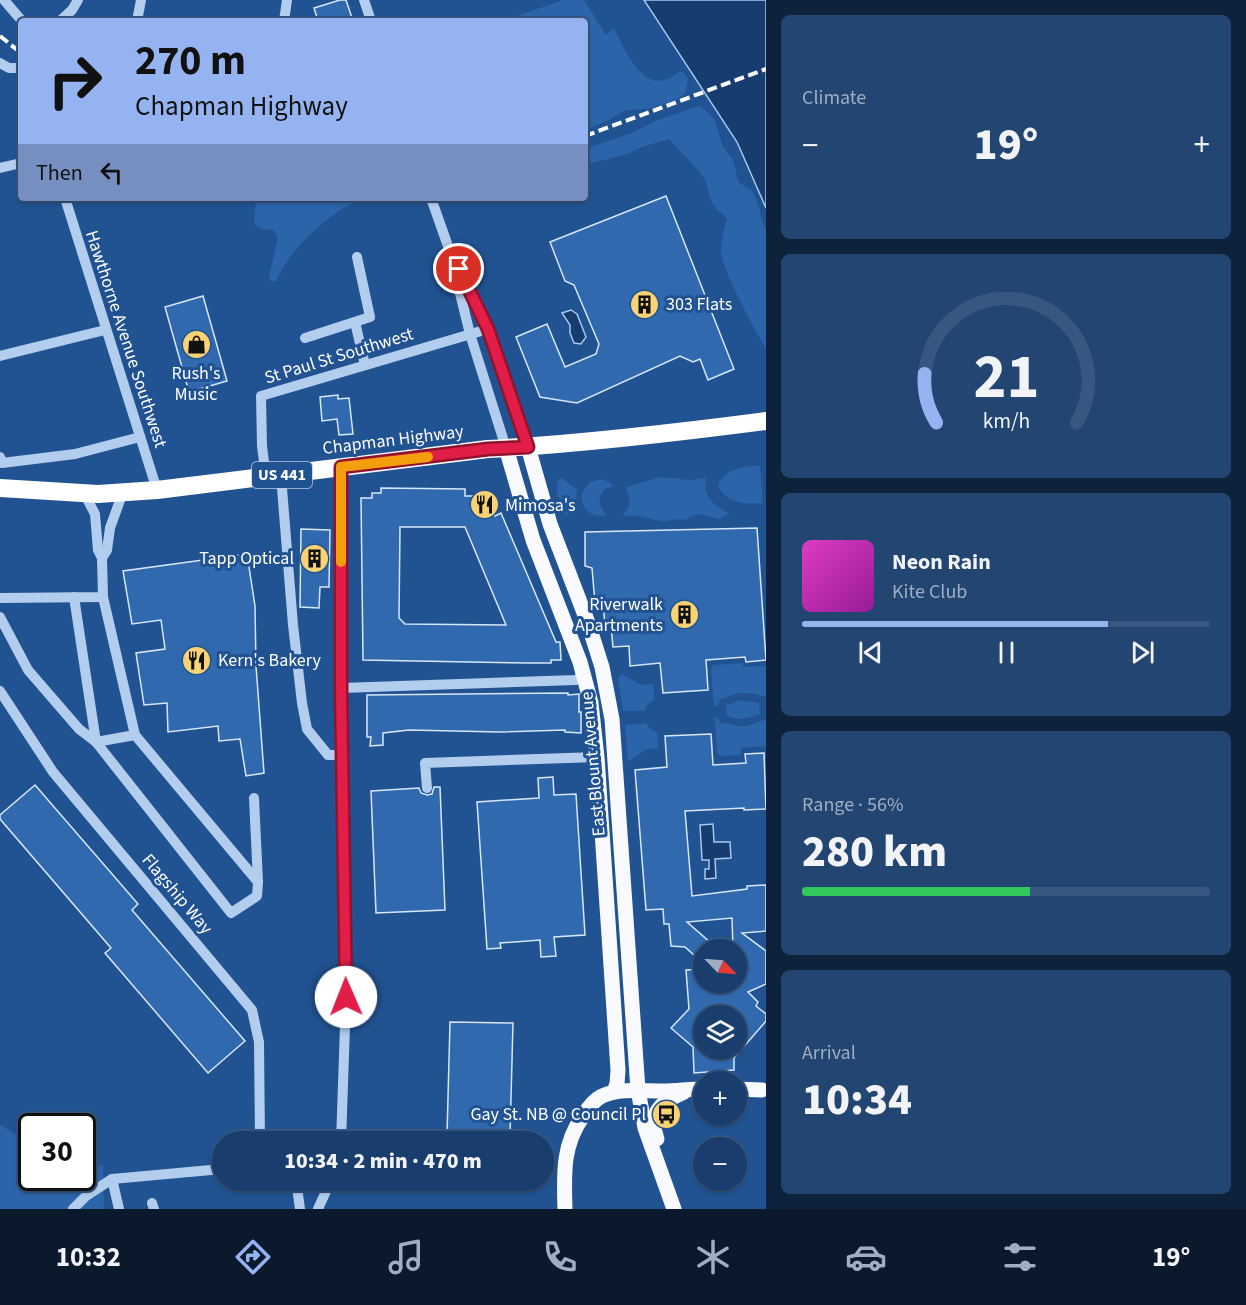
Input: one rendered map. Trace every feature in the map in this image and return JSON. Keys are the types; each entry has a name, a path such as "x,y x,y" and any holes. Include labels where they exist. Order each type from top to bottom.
{"highway":[{"name":"Chapman Highway","path":"0,488 84,493 156,490 506,448 648,436 766,421"}],"main road":[{"name":"East Blount Avenue","path":"528,447 538,489 602,667 612,719 628,976 638,1090 645,1128 665,1186"},
{"path":"506,448 533,540 583,675 591,703 597,757 618,1070 614,1092"},
{"path":"583,675 602,667"},
{"path":"597,757 614,757"},
{"path":"611,977 628,976"},
{"path":"565,1209 564,1165 570,1140 577,1123 590,1106 601,1096 614,1092 693,1089"},
{"path":"747,1089 762,1090"},
{"path":"674,1209 665,1186 664,1161 654,1131 654,1119 663,1103 670,1097 693,1090"}],"street":[{"path":"4,0 19,18"},
{"path":"63,18 78,0"},
{"path":"138,18 141,0"},
{"path":"284,18 287,0"},
{"path":"364,0 370,18"},
{"path":"0,63 9,68 18,68"},
{"path":"0,168 18,164"},
{"name":"Hawthorne Avenue Southwest","path":"65,201 156,490"},
{"path":"432,201 449,249 470,334 506,448"},
{"path":"449,249 488,329 528,447"},
{"path":"305,338 370,317 357,257"},
{"path":"355,322 365,365"},
{"name":"St Paul St Southwest","path":"274,477 262,446 261,396 488,329"},
{"path":"0,356 105,330"},
{"path":"1,460 75,454 140,437"},
{"path":"341,467 341,688 346,997 341,1131"},
{"path":"274,477 307,729 328,755 342,755"},
{"path":"102,558 107,550 110,528 123,492"},
{"path":"84,493 95,514 98,550 102,558 103,597 135,735 258,882"},
{"path":"74,597 96,742"},
{"path":"0,598 103,597"},
{"path":"0,617 28,669 79,729 96,742 231,913 257,896 254,798"},
{"path":"341,688 576,680 583,675"},
{"name":"Flagship Way","path":"0,691 53,772 252,1010 259,1042 260,1131"},
{"path":"96,742 135,735"},
{"path":"427,788 425,763 597,757"},
{"path":"73,1209 86,1196 112,1179 212,1170"},
{"path":"112,1179 118,1209"},
{"path":"298,1191 300,1209"},
{"path":"318,1209 326,1191"}],"shaded area":[{"path":"563,0 584,0 606,35 614,29 639,70 656,81 683,72 688,79 686,92 678,99 653,108 624,111 588,129 588,18 511,18"},
{"path":"644,0 766,0 766,208 737,142"},
{"path":"699,106 707,111 715,121 723,147 733,159 738,181 754,194 766,229 766,349 740,300 723,260 721,251 727,219 712,204 704,178 669,139 627,154 588,164 588,148 632,133 655,121"},
{"path":"256,201 355,201 311,233 291,256 276,282 270,280 269,277 278,237 273,230 262,229 254,224"},
{"path":"571,310 577,314 586,337 581,344 574,343 570,325 562,313"},
{"path":"760,466 763,503 737,502 725,496 718,485 724,476 738,469"},
{"path":"661,477 689,480 706,478 706,490 710,500 729,513 721,519 699,514 686,520 664,521 622,515 630,504 626,487"},
{"path":"561,478 577,489 578,509 567,515 563,514 557,491 557,481"},
{"path":"603,479 614,486 604,490 600,498 603,511 607,515 601,516 592,514 585,508 582,493 590,482"},
{"path":"743,663 743,667 766,666 766,696 739,693 721,699 717,706 714,706 711,669 713,665"},
{"path":"622,674 641,685 654,685 654,700 648,704 645,711 623,711 618,678"},
{"path":"740,700 759,703 760,714 740,719 727,716 726,706"},
{"path":"715,717 720,723 742,726 766,720 766,746 741,748 741,755 721,756 717,753"},
{"path":"646,723 650,729 657,732 658,748 645,750 628,762 625,725"},
{"path":"713,824 714,842 730,842 731,858 715,859 716,878 705,879 705,869 709,869 709,860 702,860 700,825"},
{"path":"0,1125 18,1135 18,1191 96,1191 96,1166 103,1165 104,1209 0,1209"}],"building":[{"path":"346,0 352,18 317,18 314,8"},
{"name":"303 Flats","path":"666,196 734,369 708,380 700,359 693,362 680,356 577,403 540,397 516,337 547,324 565,367 596,354 599,344 574,285 565,281 550,242"},
{"name":"Rush's Music","path":"203,296 227,381 189,392 165,307"},
{"path":"338,395 338,399 349,398 353,434 339,435 337,419 322,421 320,397"},
{"path":"381,488 465,489 465,496 480,496 489,502 495,516 501,513 556,642 560,642 561,660 551,660 551,663 528,663 363,660 361,498 372,498 372,493 381,493","holes":["400,527 465,527 506,625 405,624 399,618"]},
{"name":"Riverwalk Apartments","path":"757,528 766,660 746,662 745,657 706,660 708,690 663,693 660,663 630,666 629,646 613,647 611,626 605,626 603,603 595,603 592,568 585,566 585,532"},
{"name":"Tapp Optical","path":"301,529 330,530 329,587 320,587 319,608 300,607"},
{"name":"Kern's Bakery","path":"247,554 255,606 256,666 264,773 246,776 240,739 219,741 218,726 168,732 167,703 144,705 136,653 165,649 161,620 132,624 123,571"},
{"path":"568,693 568,695 579,694 581,733 565,732 565,730 499,732 409,730 383,733 383,745 370,746 371,737 367,737 367,695"},
{"path":"711,734 713,765 746,763 745,754 764,753 766,809 685,811 692,896 747,889 747,886 766,885 766,931 742,933 766,951 766,984 748,992 758,1002 756,1006 766,1014 766,1021 747,1043 747,1005 693,1005 693,1047 671,1028 689,1009 686,970 693,970 693,993 747,993 747,939 733,939 732,918 687,922 706,939 693,939 693,954 685,947 671,946 669,924 664,924 663,909 646,910 635,770 667,767 665,736"},
{"path":"553,777 554,795 576,794 585,935 554,937 556,956 541,957 540,940 500,943 501,948 487,949 477,802 539,798 538,778"},
{"path":"35,785 138,904 132,910 245,1041 208,1073 105,953 111,948 0,819 0,815"},
{"path":"434,787 440,787 445,910 376,913 371,791 419,788 421,793 427,795 432,794"},
{"path":"450,1022 513,1023 510,1131 447,1131"},
{"path":"693,1059 734,1059 734,1070 694,1071"}],"railway":[{"path":"0,36 18,51"},
{"path":"588,135 766,69"}],"slow traffic":[{"path":"341,562 341,467 428,457"}],"place":[{"name":"303 Flats","path":"645,304"},
{"name":"Rush's Music","path":"196,344"},
{"name":"Mimosa's","path":"484,505"},
{"name":"Tapp Optical","path":"315,558"},
{"name":"Riverwalk Apartments","path":"684,614"},
{"name":"Kern's Bakery","path":"197,660"},
{"name":"Gay St. NB @ Council Pl","path":"667,1114"}],"route":[{"path":"346,997 342,805 341,467 488,449 528,447 488,329 459,269"}]}
